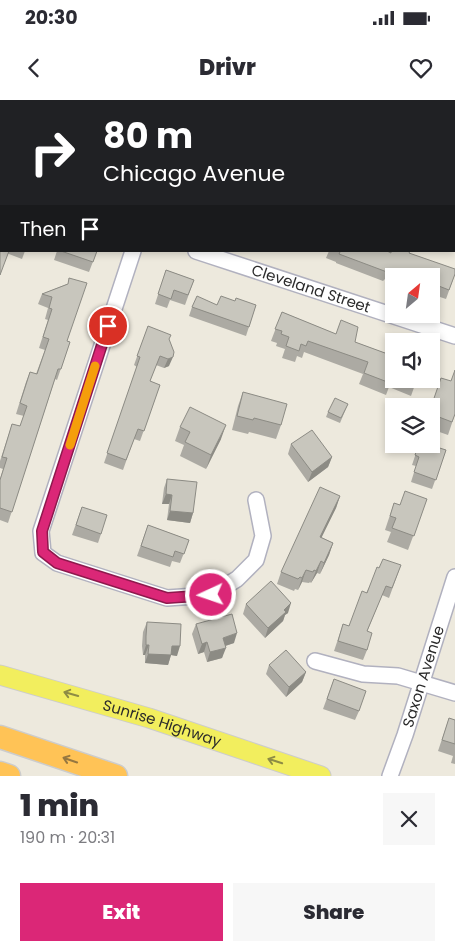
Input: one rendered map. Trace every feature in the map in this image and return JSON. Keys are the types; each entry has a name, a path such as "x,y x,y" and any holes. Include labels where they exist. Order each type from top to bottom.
{"highway":[{"path":"0,737 116,776"},
{"path":"0,773 9,776"}],"main road":[{"name":"Sunrise Highway","path":"0,675 149,718 322,776"}],"street":[{"path":"133,252 42,531 43,552 57,563 167,598 211,595 237,579 256,560 263,536 256,500"},
{"name":"Cleveland Street","path":"199,252 455,336"},
{"name":"Saxon Avenue","path":"390,776 422,683 455,577"},
{"path":"315,661 363,674 398,676 455,693"}],"building":[{"path":"0,252 9,252 0,275"},
{"path":"64,252 97,252 93,262"},
{"path":"340,252 410,252 455,269 455,274 449,290 440,286 440,268 385,268 385,271 339,254"},
{"path":"166,270 194,280 188,295 174,290 171,299 158,294"},
{"path":"69,278 87,283 67,341 70,342 61,369 58,369 12,512 0,508 0,480 7,458 2,457 12,424 20,426 27,406 20,403 30,372 37,374 49,339 43,337 52,309 49,308 52,297 42,294 68,284"},
{"path":"197,296 217,305 221,296 235,301 236,298 256,305 249,327 192,307"},
{"path":"282,312 336,334 341,320 358,327 355,342 385,353 385,381 364,373 368,362 308,341 306,346 301,344 299,351 286,346 289,337 281,334 282,331 275,329"},
{"path":"148,326 171,335 169,339 174,352 173,357 168,359 160,356 150,381 160,385 144,431 138,429 126,460 107,453 140,357 137,356"},
{"path":"455,370 455,414 452,422 440,417 440,398 434,398 438,388 440,388 441,378 451,381"},
{"path":"243,392 287,404 281,425 237,416"},
{"path":"335,398 348,404 341,418 328,412"},
{"path":"190,407 226,425 211,455 185,442 190,432 180,427"},
{"path":"312,430 332,457 312,472 291,444"},
{"path":"440,448 446,450 436,480 414,472 419,457 415,455 416,453 440,453"},
{"path":"167,479 197,482 193,513 170,511 172,495 166,494"},
{"path":"320,487 340,496 320,537 333,543 324,563 321,561 316,571 306,570 302,578 298,579 281,572"},
{"path":"405,491 427,499 414,536 392,528 396,518 390,516 394,503 400,505"},
{"path":"82,507 107,515 101,534 76,525"},
{"path":"148,525 189,540 184,554 175,551 173,557 141,546"},
{"path":"383,559 401,565 392,588 386,586 367,631 372,633 367,650 338,641 343,624 349,626 362,591 367,593 377,567 379,568"},
{"path":"271,581 291,603 284,610 286,612 268,628 246,604"},
{"path":"232,614 237,633 223,638 226,648 210,652 207,642 202,644 196,624"},
{"path":"147,622 181,624 180,646 172,646 171,655 148,654 149,645 146,645"},
{"path":"286,650 306,672 289,687 269,665"},
{"path":"334,679 366,691 359,711 327,699"},
{"path":"449,718 455,720 455,744 442,740"}],"slow traffic":[{"path":"70,445 95,366"}],"route":[{"path":"108,326 42,531 43,552 57,563 167,598 211,595"}]}
